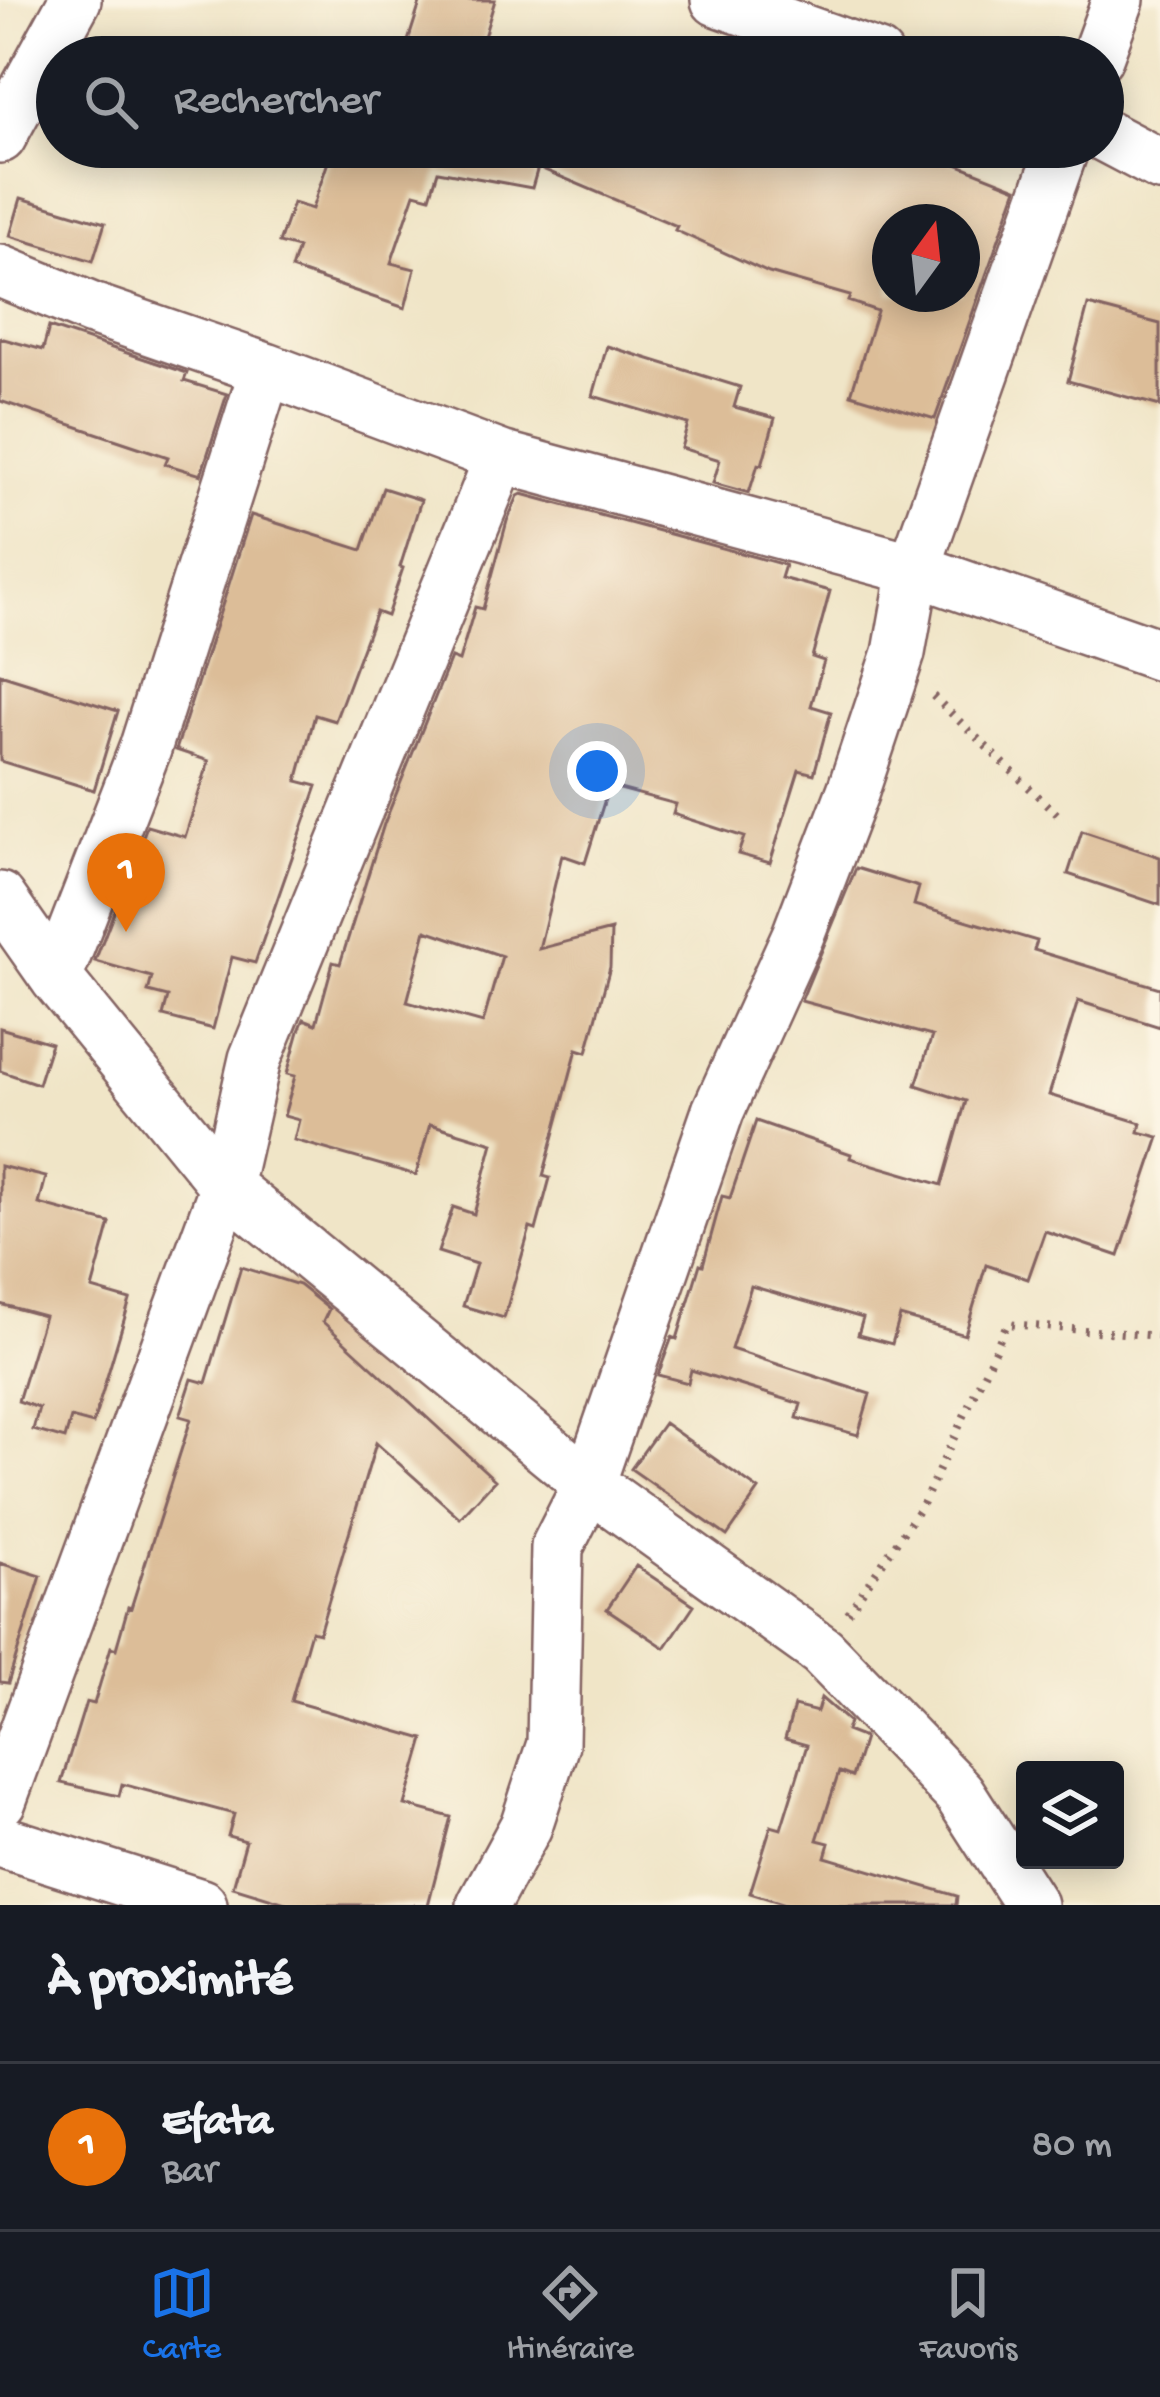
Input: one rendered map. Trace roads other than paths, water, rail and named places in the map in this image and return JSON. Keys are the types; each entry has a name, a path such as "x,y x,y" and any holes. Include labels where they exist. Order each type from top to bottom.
{"street":[{"path":"55,36 75,0"},
{"path":"717,0 819,36"},
{"path":"1105,36 1118,0"},
{"path":"0,137 36,71"},
{"path":"1124,147 1160,165"},
{"path":"484,1905 526,1826 554,1744 557,1546 590,1484 718,1111 798,934 853,791 899,653 914,569 1056,168"},
{"path":"0,271 500,457 914,569 1160,655"},
{"path":"56,978 145,749 266,369"},
{"path":"0,1802 226,1186 255,1059 500,457"},
{"path":"0,898 56,978 226,1186 590,1484 822,1651 959,1793 1031,1905"},
{"path":"0,1841 201,1905"}],"place":[{"name":"Efata","path":"126,932"}]}
